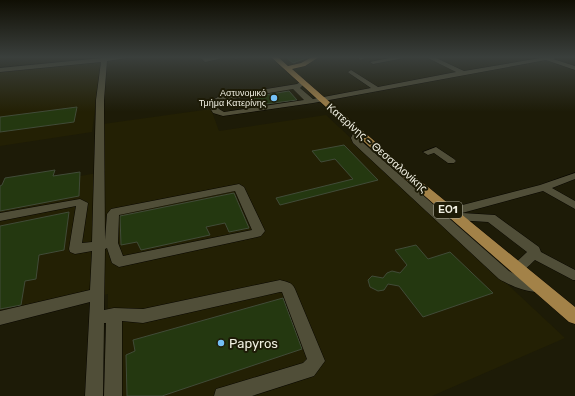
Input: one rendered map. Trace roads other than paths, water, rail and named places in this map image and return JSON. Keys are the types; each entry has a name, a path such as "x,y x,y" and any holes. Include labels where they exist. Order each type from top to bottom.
{"main road":[{"name":"ΕΟ1","path":"294,75 303,85"},
{"path":"303,85 309,82 304,75"},
{"name":"Κατερίνης - Θεσσαλονίκης","path":"303,85 575,317"}],"street":[{"path":"94,396 97,319 100,75"},
{"path":"356,75 377,89"},
{"path":"303,85 218,99 211,103 216,111 223,114 322,100 446,75"},
{"path":"303,85 296,88 311,101"},
{"path":"358,131 355,138 356,142 504,275 514,281 540,287"},
{"path":"428,152 436,150 451,161"},
{"path":"453,214 544,187 575,176"},
{"path":"237,187 241,188 259,231 257,233 122,262 117,260 112,243 113,214 115,212 237,187"},
{"path":"544,187 575,206"},
{"path":"0,217 80,202 82,203 75,249 112,243"},
{"path":"453,214 490,218 534,250 534,254 573,275"},
{"path":"517,268 534,254"},
{"path":"97,319 114,314 143,316 280,286 286,287 316,361 308,370 222,396"},
{"path":"0,318 97,294"},
{"path":"113,396 114,314"}],"place":[{"name":"Αστυνομικό Τμήμα Κατερίνης","path":"274,98"},
{"name":"Papyros","path":"221,343"}]}
